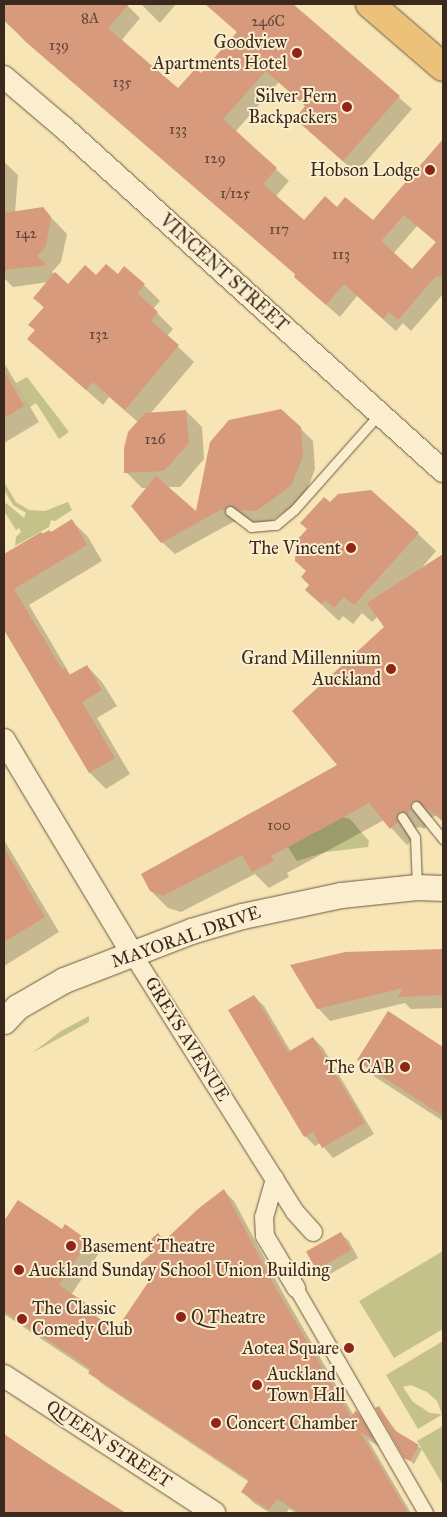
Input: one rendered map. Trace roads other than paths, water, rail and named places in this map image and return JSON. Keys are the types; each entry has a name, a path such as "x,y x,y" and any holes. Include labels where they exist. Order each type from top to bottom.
{"main road":[{"path":"369,5 443,67"},
{"name":"MAYORAL DRIVE","path":"4,1021 17,1008 39,993 64,980 190,931 276,907 341,895 417,887 443,888"}],"street":[{"name":"VINCENT STREET","path":"4,77 71,134 443,470"},
{"name":"GREYS AVENUE","path":"4,740 132,953 295,1212 313,1232"},
{"path":"275,1179 264,1217 265,1236 426,1513"},
{"name":"QUEEN STREET","path":"4,1376 214,1513"}],"lane":[{"path":"230,511 251,527 276,525 294,510 380,413"},
{"path":"416,806 443,839"},
{"path":"402,817 414,837 417,887"}],"place":[{"name":"Goodview Apartments Hotel","path":"297,53"},
{"name":"Silver Fern Backpackers","path":"347,107"},
{"name":"Hobson Lodge","path":"430,170"},
{"name":"The Vincent","path":"351,548"},
{"name":"Grand Millennium Auckland","path":"391,669"},
{"name":"The CAB","path":"405,1067"},
{"name":"Basement Theatre","path":"71,1246"},
{"name":"Auckland Sunday School Union Building","path":"19,1270"},
{"name":"Q Theatre","path":"181,1317"},
{"name":"The Classic Comedy Club","path":"22,1319"},
{"name":"Aotea Square","path":"349,1348"},
{"name":"Auckland Town Hall","path":"257,1385"},
{"name":"Concert Chamber","path":"216,1423"}]}
